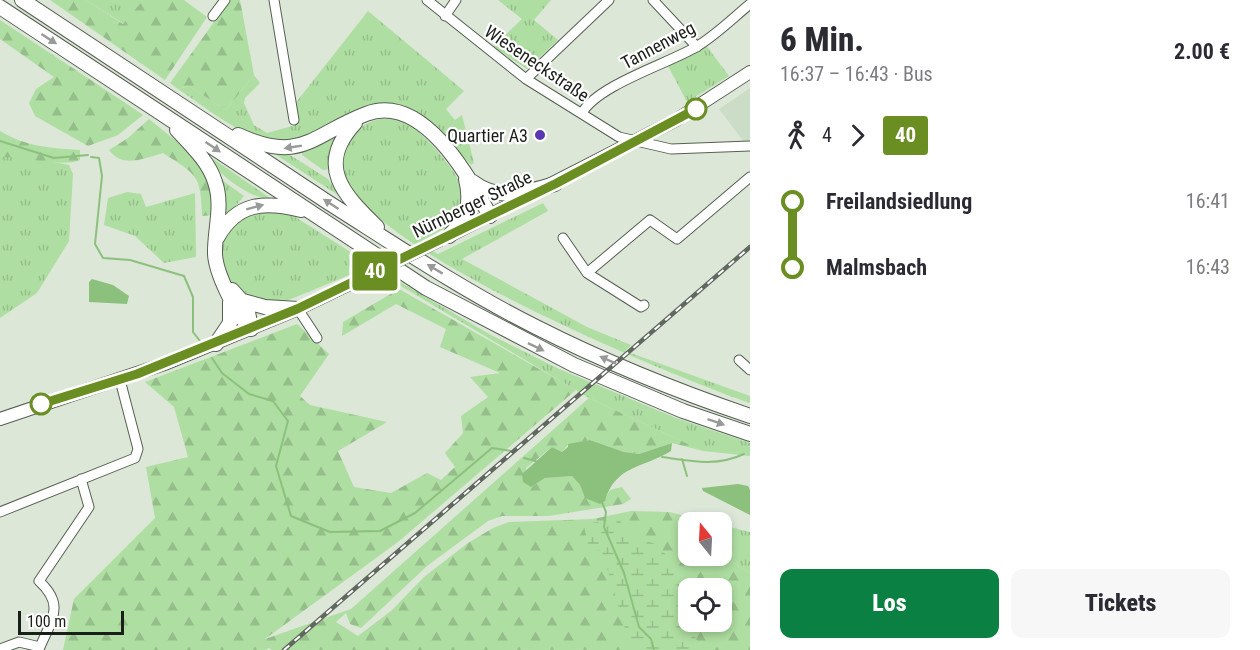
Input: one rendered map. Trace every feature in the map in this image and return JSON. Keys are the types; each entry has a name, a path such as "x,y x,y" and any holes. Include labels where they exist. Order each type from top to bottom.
{"highway":[{"path":"22,0 398,247 544,331 628,369 750,416"},
{"path":"0,7 426,288 524,341 622,386 750,434"},
{"path":"198,116 262,145 284,148 315,141 365,114 390,110 413,118 427,128 468,176 490,216"},
{"path":"365,114 345,134 337,150 335,168 338,180 363,213 398,247"},
{"path":"164,115 212,174 219,202 216,263 239,315 251,329"},
{"path":"468,176 500,195 555,184"},
{"path":"445,238 467,212 468,176"},
{"path":"216,240 231,218 252,207 276,205 308,211"},
{"path":"224,283 243,301 251,319 251,329"},
{"path":"216,344 230,323 231,308 224,283"},
{"path":"243,301 265,307 297,309"}],"main road":[{"name":"Nürnberger Straße","path":"0,419 120,380 201,350 297,309 555,184 696,109 750,72"}],"street":[{"path":"213,16 225,0"},
{"path":"274,0 294,120"},
{"name":"Wieseneckstraße","path":"427,0 526,79 619,137 671,149 750,146"},
{"path":"446,16 456,0"},
{"path":"526,79 609,0"},
{"path":"653,0 697,46"},
{"name":"Tannenweg","path":"582,113 587,105 602,94 697,46 750,4"},
{"path":"587,273 650,220 677,239 750,177"},
{"path":"563,237 587,273 641,308 644,305"},
{"path":"297,309 317,339"},
{"path":"739,360 750,370"},
{"path":"0,512 129,460 137,453 120,380"},
{"path":"0,649 20,642 40,647 54,615 55,604 50,591 39,581 89,507 81,479"}],"shaded area":[{"path":"750,88 750,141 744,142 719,109"},
{"path":"92,279 113,285 129,296 127,304 89,302 89,282"},
{"path":"590,440 624,452 639,454 672,443 671,451 623,474 610,489 605,501 600,504 585,498 580,485 572,476 545,478 531,487 523,482 522,474 552,447 562,452 568,444"},
{"path":"738,484 748,486 750,490 750,515 703,491 702,488"}],"green space":[{"path":"50,0 86,0 123,24 143,0 184,0 207,17 165,80"},
{"path":"86,0 143,0 124,24"},
{"path":"230,0 240,0 254,75 226,110 189,86 178,89 170,83"},
{"path":"498,0 551,0 534,20 558,40 527,69 493,47 522,19"},
{"path":"368,11 464,91 446,109 455,120 462,115 474,163 471,165 438,130 423,118 409,109 393,105 376,106 355,112 296,143 276,143 246,133 178,89 189,86 226,110 254,75 260,83 245,98 244,103 254,125 267,133 296,125 294,105"},
{"path":"0,20 143,115 118,135 88,146 35,116 29,103 36,89 54,77 0,39"},
{"path":"705,44 729,76 687,102 667,64"},
{"path":"149,119 193,155 209,176 214,215 202,216 200,192 195,177 163,153 127,161 115,156 109,150 128,138"},
{"path":"380,119 400,120 414,128 452,169 464,191 465,200 459,216 419,243 438,254 543,203 548,211 462,259 587,327 631,345 625,351 750,396 750,403 655,366 508,298 438,259 380,219 346,182 343,149 358,130"},
{"path":"0,131 29,144 80,150 80,160 63,163 0,157"},
{"path":"339,134 330,155 330,169 323,170 302,155 302,151"},
{"path":"203,152 273,200 253,195 234,183 216,168"},
{"path":"287,153 328,179 341,197 275,154"},
{"path":"21,156 69,165 73,174 69,241 37,293 0,318 0,157"},
{"path":"221,181 244,196 222,222"},
{"path":"127,192 141,194 146,207 195,193 196,257 164,263 135,236 104,225 108,198"},
{"path":"258,209 289,213 371,265 491,335 559,369 676,418 750,443 750,456 703,451 589,398 369,267 286,301 254,301 231,283 224,271 221,250 223,240 237,218"},
{"path":"399,289 576,390 398,542 265,639 351,609 589,398 703,451 672,443 639,454 624,452 590,440 568,445 562,452 552,447 526,468 531,487 545,478 572,476 580,485 585,498 604,501 610,490 622,487 631,499 623,504 549,516 502,516 488,521 427,566 361,628 350,624 346,613 336,622 358,636 391,611 424,577 468,543 493,528 509,522 593,519 631,511 669,512 678,521 678,566 732,566 732,561 750,573 750,650 272,650 269,648 266,650 63,650 74,599 155,518 146,467 188,457 174,407 145,382 297,324 329,354 300,396 310,405 387,422 338,451 354,487 391,493 427,473 441,480 455,467 445,453 463,433 461,416 488,397 470,377 500,373 440,347 446,329 396,304 342,336 343,322"},
{"path":"669,512 678,514 678,521"},
{"path":"619,520 635,537 661,546 678,581 678,632 692,632 703,650 636,650 630,645 602,551 590,550 584,527 595,522"},
{"path":"732,528 750,532 750,573 732,561"}],"waterway":[{"path":"0,141 54,158 88,155"},
{"path":"91,157 99,158 102,176 95,244 103,258 130,260 184,276 193,297 193,332 200,341"},
{"path":"212,358 222,373 249,394 273,401 288,421 276,466 291,516 330,532 380,531 415,513 492,448 511,451"},
{"path":"662,457 713,462 744,454"},
{"path":"524,458 539,462"},
{"path":"682,459 687,476"},
{"path":"601,500 606,512 604,527 624,573 639,627 651,639 654,650"}],"railway":[{"path":"284,650 750,247"}],"bus line":[{"name":"40","path":"41,404 137,374 297,309 555,184 696,109"}],"place":[{"name":"Quartier A3","path":"540,135"}]}
